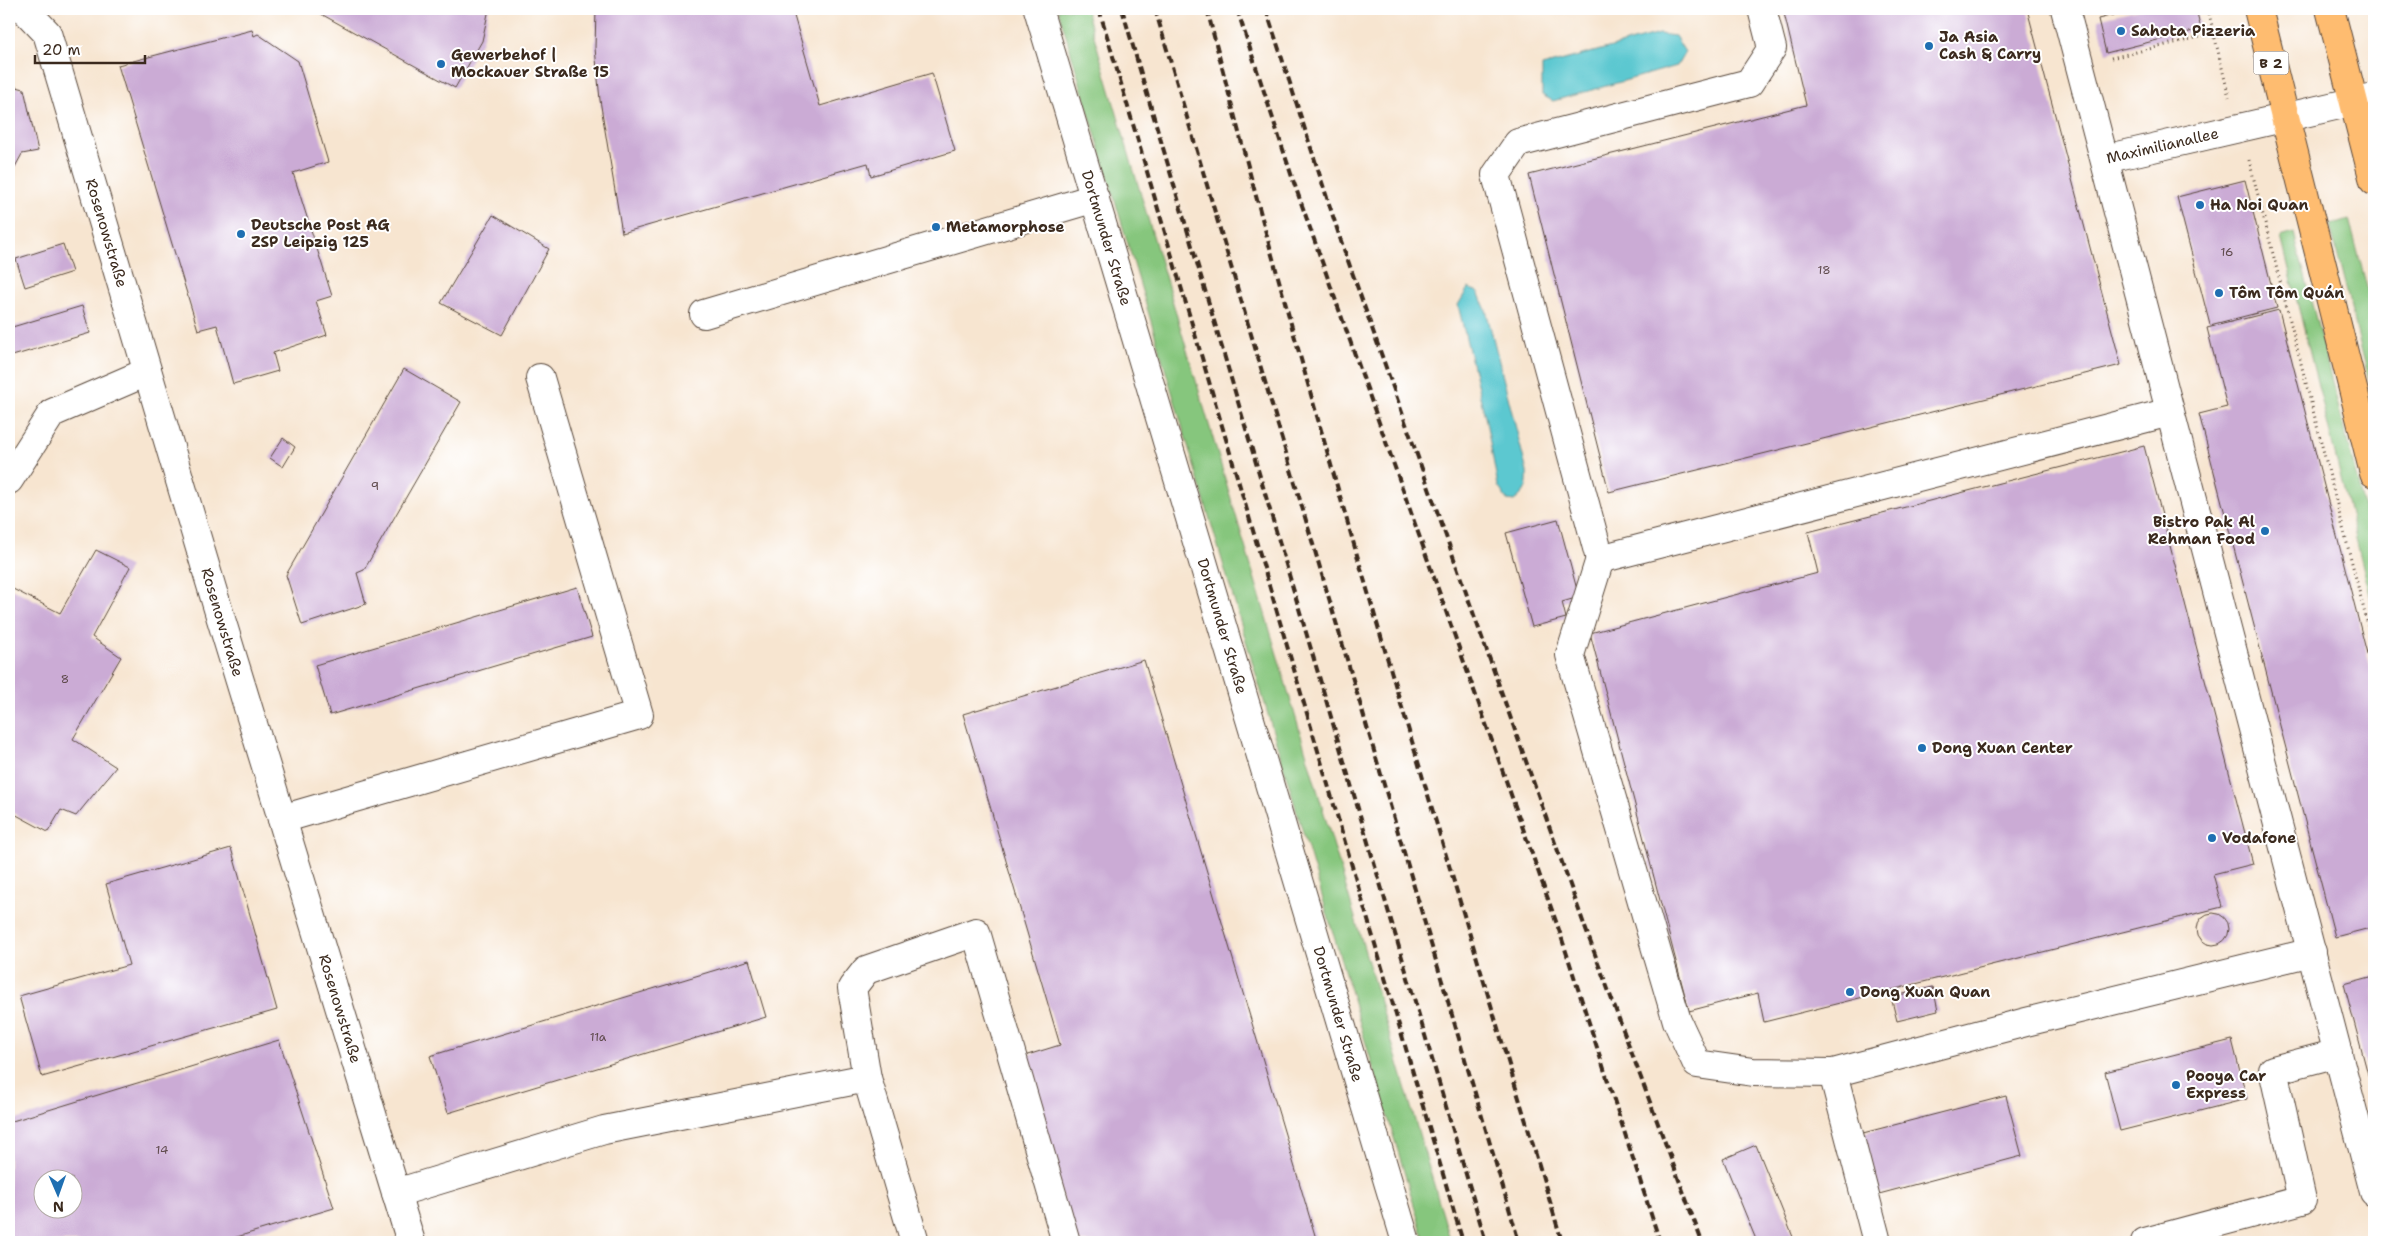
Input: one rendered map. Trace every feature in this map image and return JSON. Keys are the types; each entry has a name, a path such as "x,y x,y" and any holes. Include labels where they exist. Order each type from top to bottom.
{"main road":[{"name":"B 2","path":"2258,9 2374,473"},
{"path":"2330,9 2364,99 2374,181"}],"street":[{"name":"Rosenowstraße","path":"24,9 47,33 147,372 411,1242"},
{"name":"Dortmunder Straße","path":"1038,9 1406,1242"},
{"path":"1762,9 1772,48 1749,83 1518,143 1496,175 1600,559 1570,655 1677,1021 1697,1064 1753,1072 1833,1073 2026,1022 2312,952"},
{"name":"Maximilianallee","path":"2065,9 2105,159 2364,99"},
{"path":"2105,159 2374,1192"},
{"path":"704,314 1095,198"},
{"path":"9,480 52,413 147,372"},
{"path":"282,820 639,715 540,378"},
{"path":"1600,559 2170,412"},
{"path":"916,1242 867,1078 852,988 866,970 976,932 1066,1242"},
{"path":"2145,1242 2302,1200 2273,1070 2338,1053"},
{"path":"1833,1073 1877,1242"},
{"path":"396,1193 604,1130 867,1078"}],"path":[{"path":"2208,9 2231,104"},
{"path":"2079,65 2208,35 2215,36 2235,31"},
{"path":"2251,163 2374,649"}],"green space":[{"path":"1058,9 1086,9 1451,1242 1425,1242"},
{"path":"2349,219 2374,314 2374,399 2330,225"},
{"path":"2294,233 2374,546 2374,611 2281,237"}],"water":[{"path":"1659,34 1675,36 1685,52 1677,66 1553,101 1542,95 1542,66"},
{"path":"1468,288 1478,292 1486,310 1527,472 1525,489 1514,501 1507,500 1498,486 1486,421 1458,305"}],"building":[{"name":"Gewerbehof | Mockauer Straße 15","path":"312,9 489,9 482,41 455,88"},
{"path":"596,9 792,9 820,106 932,73 955,151 871,176 868,163 622,233 600,100 595,48"},
{"path":"1783,9 2027,9 2121,365 1609,492 1529,175 1806,105"},
{"path":"2139,9 2196,9 2201,29 2106,53 2098,19"},
{"name":"Deutsche Post AG ZSP Leipzig 125","path":"252,30 254,36 258,34 298,61 328,162 293,173 332,296 316,301 327,335 273,353 278,371 233,384 217,325 198,330 118,65"},
{"path":"9,85 24,89 38,151 22,154 9,178"},
{"path":"2245,180 2277,308 2210,325 2177,197"},
{"path":"493,215 549,249 502,335 441,303"},
{"path":"63,244 72,272 25,287 16,259"},
{"path":"82,306 90,333 9,357 9,328"},
{"path":"2279,310 2374,681 2374,927 2335,937 2199,414 2227,407 2207,328"},
{"path":"404,369 461,402 364,570 357,573 366,604 302,625 286,575"},
{"path":"283,438 295,447 283,467 270,458"},
{"name":"Dong Xuan Center","path":"2144,446 2253,864 2213,874 2222,907 1764,1022 1758,993 1689,1011 1590,633 1818,573 1808,532"},
{"path":"1558,519 1579,597 1562,602 1566,618 1532,627 1506,533"},
{"path":"96,550 130,567 92,637 121,657 73,739 116,767 76,816 61,810 48,832 9,811 9,587 60,613"},
{"path":"577,587 592,637 330,715 315,665"},
{"path":"1144,660 1317,1242 1075,1242 1021,1057 1060,1045 963,714"},
{"path":"231,848 277,1010 42,1077 19,996 129,965 106,884"},
{"path":"2213,913 2219,914 2224,918 2228,923 2228,935 2224,940 2219,944 2213,945 2207,944 2202,940 2198,935 2197,929 2198,923 2202,918 2207,914"},
{"path":"749,960 766,1017 448,1113 430,1056"},
{"path":"2374,976 2374,1097 2344,984"},
{"path":"1933,987 1938,1011 1897,1021 1891,997"},
{"path":"279,1040 334,1208 220,1242 9,1242 9,1122"},
{"name":"Pooya Car Express","path":"2232,1040 2247,1099 2120,1131 2105,1072"},
{"path":"2006,1096 2022,1156 1879,1194 1863,1133"},
{"path":"1756,1145 1795,1242 1757,1242 1723,1159"}],"railway":[{"path":"1099,9 1463,1242"},
{"path":"1122,9 1486,1242"},
{"path":"1155,9 1519,1242"},
{"path":"1207,9 1247,164 1333,473 1562,1242"},
{"path":"1237,9 1293,180 1559,930 1660,1242"},
{"path":"1266,9 1341,241 1586,930 1702,1242"}],"place":[{"name":"Sahota Pizzeria","path":"2121,31"},
{"name":"Ja Asia Cash & Carry","path":"1929,46"},
{"name":"Gewerbehof | Mockauer Straße 15","path":"441,64"},
{"name":"Ha Noi Quan","path":"2200,205"},
{"name":"Metamorphose","path":"936,227"},
{"name":"Deutsche Post AG ZSP Leipzig 125","path":"241,234"},
{"name":"Tôm Tôm Quán","path":"2219,293"},
{"name":"Bistro Pak Al Rehman Food","path":"2265,531"},
{"name":"Dong Xuan Center","path":"1922,748"},
{"name":"Vodafone","path":"2212,838"},
{"name":"Dong Xuan Quan","path":"1850,992"},
{"name":"Pooya Car Express","path":"2176,1085"}]}
